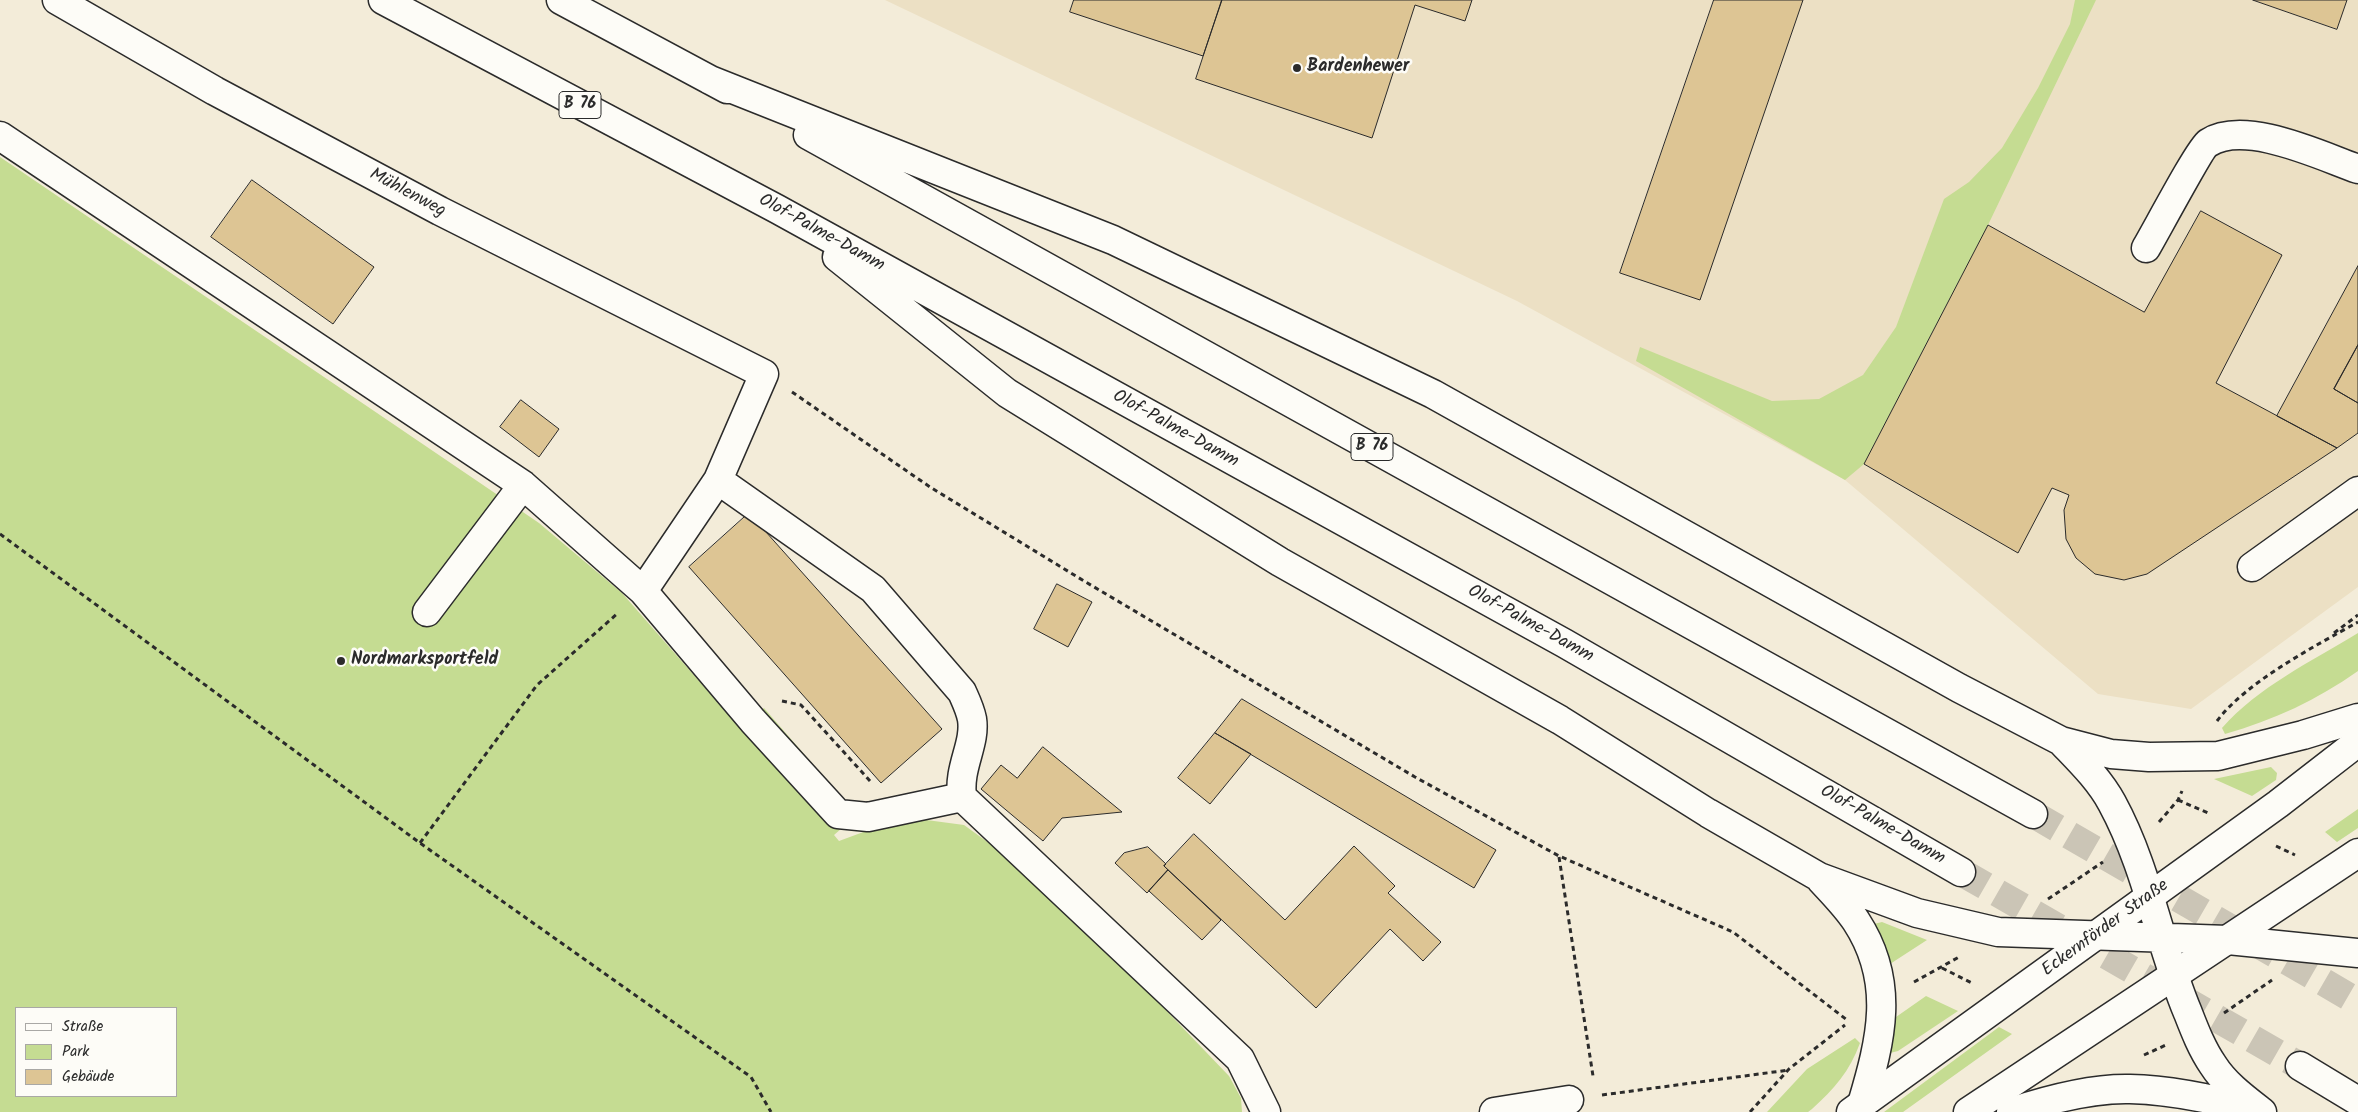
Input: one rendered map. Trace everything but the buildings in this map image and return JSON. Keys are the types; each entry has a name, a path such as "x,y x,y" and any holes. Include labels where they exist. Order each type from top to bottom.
{"main road":[{"name":"Mühlenweg","path":"57,0 215,91 414,198 764,374"},
{"name":"Olof-Palme-Damm","path":"383,0 777,209 1564,643 1961,872"},
{"name":"B 76","path":"561,0 710,80 2033,814"},
{"path":"710,80 1114,240 1433,394 1959,688 2061,741 2111,754 2149,758 2218,756 2302,735 2358,718"},
{"path":"2146,248 2207,143 2230,135 2272,139 2358,169"},
{"path":"0,136 523,485 644,591 729,692 838,814 868,817 962,797"},
{"path":"777,209 1007,393 1280,562 1560,720 1708,813 1818,877 1917,913 1998,932 2228,940 2358,953"},
{"path":"644,591 718,480 764,374"},
{"path":"718,480 873,590 962,692 972,720 971,735 962,770 962,797 1240,1060 1266,1112"},
{"path":"427,612 523,485"},
{"path":"2252,567 2358,491"},
{"path":"2061,741 2099,783 2112,803 2150,897 2172,975 2196,1032 2213,1066 2230,1085 2262,1112"},
{"name":"Eckernförder Straße","path":"1856,1108 2278,804 2358,742"},
{"path":"1968,1112 2358,853"},
{"path":"1818,877 1855,919 1877,964 1882,1002 1878,1046 1856,1108"},
{"path":"2300,1066 2358,1101"},
{"path":"2010,1112 2085,1094 2130,1089 2208,1098 2262,1112"},
{"path":"1494,1112 1569,1100"}],"path":[{"path":"764,374 930,487 1084,581 1415,777 1559,856 1733,932 1849,1022 1790,1069 1750,1112"},
{"path":"0,534 420,843 751,1077 771,1112"},
{"path":"420,843 537,686 644,591"},
{"path":"2326,640 2358,615"},
{"path":"1882,1002 1942,968 1998,932 2130,844 2159,822 2178,800 2196,756 2210,729 2228,706 2272,674 2358,622"},
{"path":"729,692 801,705 898,811"},
{"path":"1559,856 1596,1096"},
{"path":"2196,1032 2273,979"},
{"path":"1569,1100 1790,1069"}],"shaded area":[{"path":"885,0 2358,0 2358,587 2191,709 2098,694 1845,480 1517,301"}],"green space":[{"path":"2075,0 2096,0 1988,225 1864,464 1845,480 1636,361 1640,347 1772,401 1819,399 1863,375 1896,327 1944,199 1969,182 2002,148 2038,88 2070,24"},
{"name":"Nordmarksportfeld","path":"0,157 539,523 622,593 741,729 764,708 857,815 834,835 839,841 904,817 964,825 1044,883 1229,1076 1241,1098 1242,1112 0,1112"},
{"path":"2358,633 2358,671 2311,700 2278,716 2225,734 2222,728 2236,713 2269,687"},
{"path":"2271,767 2277,773 2276,780 2252,796 2214,779"},
{"path":"2358,809 2358,828 2337,842 2325,832"},
{"path":"1882,922 1927,940 1890,964 1874,924"},
{"path":"1926,996 1958,1011 1898,1051 1890,1053 1896,1017"},
{"path":"1999,1027 2012,1034 1903,1112 1884,1112"},
{"path":"1855,1038 1860,1043 1846,1071 1834,1087 1812,1109 1808,1112 1767,1112 1807,1069"}],"tunnel":[{"path":"2033,814 2358,1002"},
{"path":"1961,872 2300,1066"}],"place":[{"name":"Bardenhewer","path":"1297,68"},
{"name":"Nordmarksportfeld","path":"341,661"}]}
